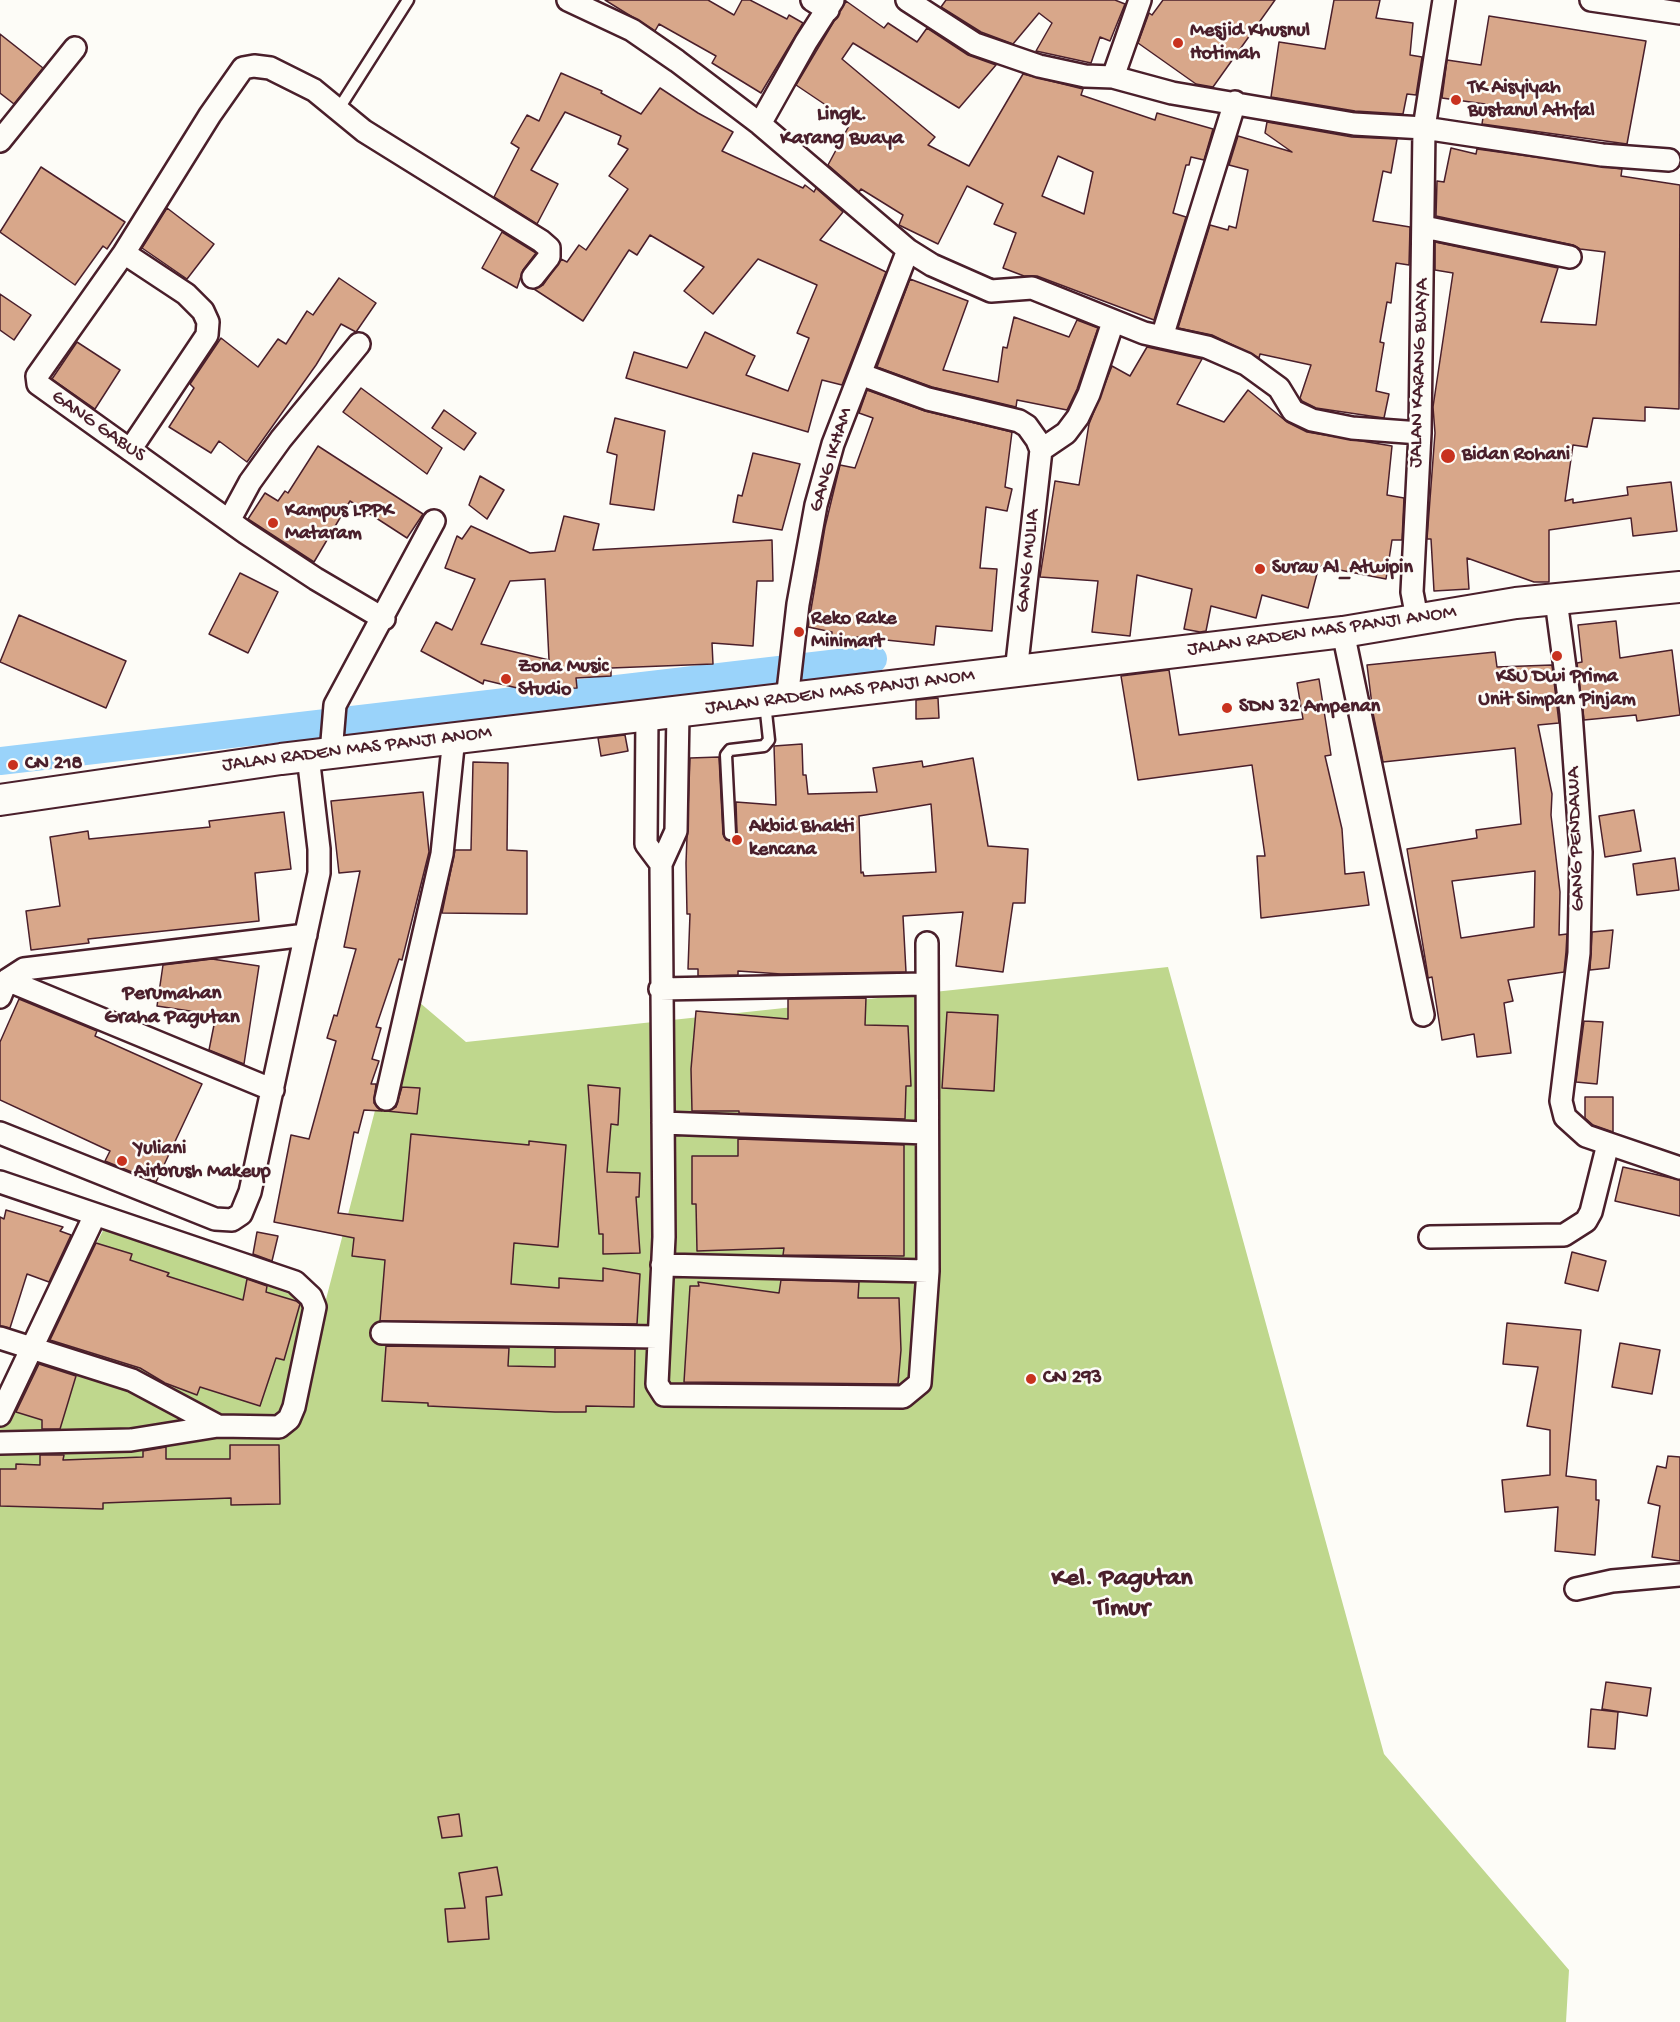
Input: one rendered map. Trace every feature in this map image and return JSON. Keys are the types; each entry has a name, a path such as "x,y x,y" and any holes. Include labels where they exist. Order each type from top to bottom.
{"street":[{"path":"568,0 632,30 760,124 908,250 932,265 991,291 1032,288 1113,322 1162,337 1207,347 1246,364 1279,388 1293,411 1312,420 1352,428 1420,433"},
{"path":"907,0 975,44 1039,66 1085,76 1113,77 1172,93 1354,124 1424,128 1602,155 1669,160"},
{"path":"1113,77 1140,0"},
{"name":"JALAN KARANG BUAYA","path":"1417,618 1412,592 1420,433 1424,128 1444,0"},
{"path":"1591,0 1680,13"},
{"path":"760,124 824,3"},
{"path":"0,141 75,48"},
{"name":"GANG GABUS","path":"338,110 314,90 270,68 254,66 243,68 210,115 124,253 40,371 37,382 273,551 384,619"},
{"path":"1162,337 1235,102"},
{"path":"338,110 364,131 549,248 549,257 532,277"},
{"path":"1424,227 1570,257"},
{"name":"GANG IKHAM","path":"780,694 790,653 816,505 833,444 908,250"},
{"path":"124,253 186,294 203,311 208,322 207,335 130,450"},
{"path":"860,374 928,399 1019,421 1027,426 1041,450 1066,432 1078,417 1089,394 1113,322"},
{"path":"230,519 250,482 281,439 359,344"},
{"name":"GANG MULIA","path":"1016,672 1041,450"},
{"path":"0,1133 206,1216 232,1220 241,1214 248,1200 319,873 323,746 335,705 384,619 435,521"},
{"name":"JALAN RADEN MAS PANJI ANOM","path":"0,800 323,746 454,737 678,712 780,694 1016,672 1343,633 1417,618 1556,600 1680,587"},
{"name":"GANG PENDAWA","path":"1556,600 1571,713 1581,852 1579,953 1561,1101 1565,1117 1586,1136 1680,1168"},
{"path":"1343,633 1423,1015"},
{"path":"678,712 676,831 661,864 660,989 663,1123 662,1265 657,1384 659,1390 670,1396 903,1397 917,1387 922,1373 928,1271 925,984 927,943"},
{"path":"647,714 646,844 661,864"},
{"path":"386,1099 442,854 454,737"},
{"path":"273,1090 4,989 24,969 306,935"},
{"path":"660,989 925,984"},
{"path":"663,1123 926,1133"},
{"path":"1430,1237 1564,1235 1586,1221 1591,1212 1608,1144"},
{"path":"0,1182 295,1282 311,1297 315,1314 294,1407 289,1419 279,1427 218,1426 131,1440 0,1443"},
{"path":"0,1415 94,1215"},
{"path":"662,1265 928,1271"},
{"path":"382,1333 658,1338"},
{"path":"0,1338 34,1346 132,1380 218,1426"},
{"path":"1576,1589 1612,1581 1680,1575"}],"lane":[{"path":"338,110 408,0"},
{"path":"730,834 726,755 730,750 764,746 769,740 780,694"}],"green space":[{"path":"1168,967 1384,1754 1569,1970 1566,2022 0,2022 0,1428 106,1225 324,1307 406,991 466,1042"}],"building":[{"path":"605,0 708,0 734,15 742,0 750,0 787,19 789,15 803,23 761,93 712,63 716,56 659,24 655,31"},
{"path":"946,0 1115,0 1125,4 1110,41 1100,37 1091,63 1036,51 1052,23 1039,13 1013,44 981,32 941,7"},
{"path":"1163,0 1275,0 1213,87 1196,84 1138,43 1149,13 1152,15"},
{"path":"1334,0 1380,0 1376,18 1413,23 1410,55 1422,57 1416,95 1407,94 1403,114 1355,111 1271,97 1279,42 1325,49"},
{"path":"846,1 884,28 888,23 917,42 927,28 968,55 996,65 959,108 853,43 842,59 935,137 928,145 969,166 1023,74 1083,89 1081,95 1155,120 1157,113 1213,129 1204,160 1191,157 1189,165 1186,165 1173,213 1186,217 1154,320 1037,276 1024,276 1003,268 1016,233 994,224 1003,204 967,186 938,244 899,225 903,215 861,189 859,192 828,165 851,122 796,85","holes":["1058,156 1093,172 1084,214 1042,196"]},
{"path":"1489,16 1646,41 1627,144 1482,124 1485,104 1442,98 1447,60 1481,65"},
{"path":"0,34 43,68 14,104 0,93"},
{"path":"561,73 602,91 601,93 641,114 660,88 733,132 722,151 803,188 805,185 814,192 816,188 843,212 820,240 886,272 842,385 822,380 808,432 626,378 634,352 687,368 705,332 755,356 746,375 788,391 809,338 797,333 817,285 758,259 713,314 684,291 704,267 650,235 637,255 629,250 583,321 534,289 543,285 561,259 567,262 579,245 586,250 628,189 609,176 628,149 618,144 621,136 565,112 531,170 558,184 537,224 494,197 519,148 511,143 527,115 539,121"},
{"path":"1267,122 1352,137 1397,139 1391,173 1383,171 1373,221 1410,227 1409,265 1396,263 1391,303 1387,302 1380,342 1384,343 1376,391 1389,394 1384,418 1316,408 1302,401 1300,398 1311,365 1260,354 1259,358 1212,335 1178,328 1210,225 1228,230 1229,226 1236,228 1248,170 1229,165 1238,136 1292,152 1265,133"},
{"path":"1451,148 1476,154 1477,149 1622,169 1621,176 1680,185 1679,409 1645,407 1645,421 1593,418 1587,447 1573,445 1565,501 1573,499 1573,503 1628,495 1627,487 1671,482 1677,531 1633,536 1631,518 1549,530 1549,582 1534,582 1467,558 1469,589 1434,591 1431,539 1427,539 1435,433 1433,407 1453,273 1435,270 1435,242 1558,268 1541,322 1596,325 1605,252 1580,249 1573,245 1436,216 1437,181 1444,182"},
{"path":"41,167 125,222 107,249 103,246 75,285 0,232"},
{"path":"167,208 214,244 187,279 142,248"},
{"path":"502,232 536,253 523,270 517,288 482,268"},
{"path":"339,278 376,303 356,332 341,324 316,365 247,462 219,441 211,453 169,427 194,388 190,384 221,338 258,367 278,339 286,344 307,311 313,315"},
{"path":"910,279 968,301 943,370 998,382 1003,347 1007,348 1014,317 1069,337 1077,320 1098,328 1077,389 1067,410 1017,400 1016,407 932,387 877,367"},
{"path":"0,294 31,315 14,340 0,330"},
{"path":"77,342 120,370 95,409 52,379"},
{"path":"1147,347 1202,359 1177,404 1224,422 1248,390 1287,422 1307,432 1392,446 1387,495 1404,498 1402,540 1392,540 1386,579 1319,566 1308,608 1262,595 1256,618 1211,606 1206,631 1200,632 1184,629 1192,589 1137,575 1130,636 1092,632 1098,581 1040,577 1055,481 1079,485 1089,424 1112,366 1130,376"},
{"path":"361,388 442,448 427,474 343,412"},
{"path":"867,390 925,411 1012,432 1005,487 1012,489 1007,511 986,507 980,568 997,569 992,631 936,626 934,645 857,637 856,648 831,646 832,632 808,627 825,527 840,465 855,468 873,418 859,413"},
{"path":"444,410 476,433 464,450 432,428"},
{"path":"615,418 665,431 654,510 610,504 617,455 607,452"},
{"path":"318,446 423,514 407,538 350,501 314,562 248,519 265,493 278,501 285,491 288,493"},
{"path":"753,453 800,464 782,530 733,522 738,495 742,496"},
{"path":"480,476 504,490 487,519 469,505"},
{"path":"564,516 599,524 593,550 772,540 773,581 757,581 753,646 712,643 713,664 611,668 611,676 576,678 577,688 539,689 538,693 484,680 483,684 421,651 436,622 452,630 475,579 445,568 457,536 462,539 471,526 530,553 555,551","holes":["545,579 549,660 481,644 510,581"]},
{"path":"240,573 278,592 248,653 209,634"},
{"path":"19,615 126,661 106,708 0,662"},
{"path":"1616,621 1620,658 1672,650 1680,715 1637,721 1636,715 1584,720 1577,663 1582,662 1578,625"},
{"path":"1495,652 1497,667 1552,665 1559,723 1538,725 1552,794 1551,815 1560,892 1559,935 1567,934 1564,972 1508,980 1513,1001 1504,1003 1511,1053 1477,1057 1474,1034 1442,1040 1432,977 1428,978 1407,849 1477,838 1476,830 1521,824 1515,748 1383,762 1373,713 1367,665","holes":["1535,871 1534,927 1461,938 1452,881"]},
{"path":"1169,670 1179,735 1303,719 1297,683 1319,679 1331,755 1325,756 1342,829 1345,874 1364,872 1369,905 1261,918 1257,856 1265,856 1252,765 1138,780 1121,676"},
{"path":"938,698 939,718 916,719 916,700"},
{"path":"625,735 628,751 601,756 598,738"},
{"path":"802,744 803,775 806,775 808,794 877,792 873,768 922,761 923,767 973,758 988,846 1028,849 1025,903 1013,903 1003,972 956,966 963,912 903,916 906,972 781,974 738,971 738,975 698,976 698,969 688,969 690,914 687,914 686,863 690,758 719,757 723,834 726,840 731,841 737,834 736,802 776,805 774,746","holes":["931,804 936,872 864,876 863,872 861,873 859,816"]},
{"path":"473,762 508,763 507,850 527,851 527,914 442,913 455,850 471,850"},
{"path":"423,792 429,852 402,960 399,959 376,1027 381,1028 372,1059 379,1061 371,1084 376,1084 374,1103 382,1111 364,1110 358,1133 354,1132 338,1213 403,1221 411,1134 529,1145 529,1141 566,1145 558,1247 514,1243 511,1284 559,1288 559,1278 603,1281 603,1268 640,1274 637,1324 380,1321 385,1260 352,1256 354,1238 274,1222 291,1135 309,1139 336,1041 327,1038 334,1015 337,1016 356,949 344,947 360,871 339,873 331,801"},
{"path":"1634,810 1641,851 1605,857 1599,816"},
{"path":"284,812 291,869 255,873 259,921 88,939 89,943 31,950 26,911 60,906 50,837 88,831 89,839 210,827 209,821"},
{"path":"1675,858 1679,890 1637,895 1633,864"},
{"path":"1613,930 1609,968 1590,970 1592,932"},
{"path":"212,959 259,966 244,1064 209,1050 216,1015 157,1006 163,965"},
{"path":"866,998 865,1025 908,1026 911,1086 906,1086 905,1119 692,1111 691,1069 696,1011 788,1019 788,999"},
{"path":"19,999 97,1031 95,1036 202,1084 156,1182 105,1161 110,1151 0,1100 0,1042"},
{"path":"947,1012 998,1015 994,1091 942,1088"},
{"path":"1584,1021 1603,1022 1597,1084 1576,1082"},
{"path":"588,1085 620,1088 618,1125 611,1124 607,1172 640,1173 639,1197 636,1197 640,1253 603,1254 603,1234 599,1234"},
{"path":"402,1087 420,1088 417,1114 386,1111 396,1107"},
{"path":"1585,1097 1613,1097 1613,1132 1593,1125 1585,1118"},
{"path":"738,1139 904,1145 904,1256 783,1255 784,1248 697,1251 696,1204 692,1204 692,1156 738,1156"},
{"path":"1623,1167 1680,1180 1680,1216 1615,1201"},
{"path":"6,1210 63,1227 60,1231 71,1235 49,1282 27,1274 10,1328 0,1326 0,1217 4,1219"},
{"path":"257,1232 278,1236 272,1261 253,1254"},
{"path":"96,1243 132,1254 130,1260 169,1273 167,1276 243,1300 247,1279 267,1286 266,1292 300,1304 284,1360 276,1358 260,1406 200,1387 197,1395 165,1383 140,1368 50,1340"},
{"path":"1572,1252 1606,1261 1598,1291 1565,1283"},
{"path":"781,1280 859,1282 858,1298 899,1298 901,1350 898,1384 684,1382 690,1286 699,1286 698,1282 779,1293"},
{"path":"1507,1323 1581,1330 1566,1476 1596,1480 1596,1500 1599,1500 1595,1555 1555,1551 1558,1507 1505,1512 1502,1480 1550,1475 1550,1430 1527,1426 1538,1367 1503,1364"},
{"path":"1620,1343 1660,1350 1652,1394 1612,1387"},
{"path":"386,1346 509,1348 508,1366 555,1367 555,1348 635,1349 634,1407 586,1406 586,1412 555,1412 428,1406 428,1403 382,1401"},
{"path":"39,1364 76,1376 60,1429 42,1429 42,1420 16,1412"},
{"path":"230,1445 279,1445 280,1504 231,1505 231,1498 103,1503 103,1509 0,1506 0,1469 16,1469 16,1464 40,1465 40,1455 64,1455 63,1460 143,1457 143,1451 166,1447 166,1459 230,1459"},
{"path":"1668,1456 1680,1457 1680,1561 1652,1557 1660,1506 1648,1503 1657,1466 1666,1468"},
{"path":"1606,1682 1651,1688 1647,1716 1602,1709"},
{"path":"1591,1709 1618,1712 1615,1749 1588,1747"},
{"path":"459,1814 462,1836 442,1838 438,1817"},
{"path":"497,1867 502,1895 486,1897 489,1939 448,1942 445,1909 465,1908 459,1873"}],"waterway":[{"path":"0,761 873,659"}],"place":[{"name":"Mesjid Khusnul Hotimah","path":"1178,43"},
{"name":"TK Aisyiyah Bustanul Athfal","path":"1456,100"},
{"name":"Bidan Rohani","path":"1448,456"},
{"name":"Kampus LPPK Mataram","path":"273,523"},
{"name":"Surau Al_Atwipin","path":"1260,569"},
{"name":"Reko Rake Minimart","path":"799,632"},
{"name":"KSU Dwi Prima Unit Simpan Pinjam","path":"1557,656"},
{"name":"Zona Music Studio","path":"506,679"},
{"name":"SDN 32 Ampenan","path":"1227,708"},
{"name":"CN 218","path":"13,765"},
{"name":"Akbid Bhakti kencana","path":"737,840"},
{"name":"Yuliani Airbrush Makeup","path":"122,1161"},
{"name":"CN 293","path":"1031,1379"}],"district":[{"name":"Lingk. Karang Buaya","path":"842,128"},
{"name":"Perumahan Graha Pagutan","path":"172,1007"},
{"name":"Kel. Pagutan Timur","path":"1122,1594"}]}
